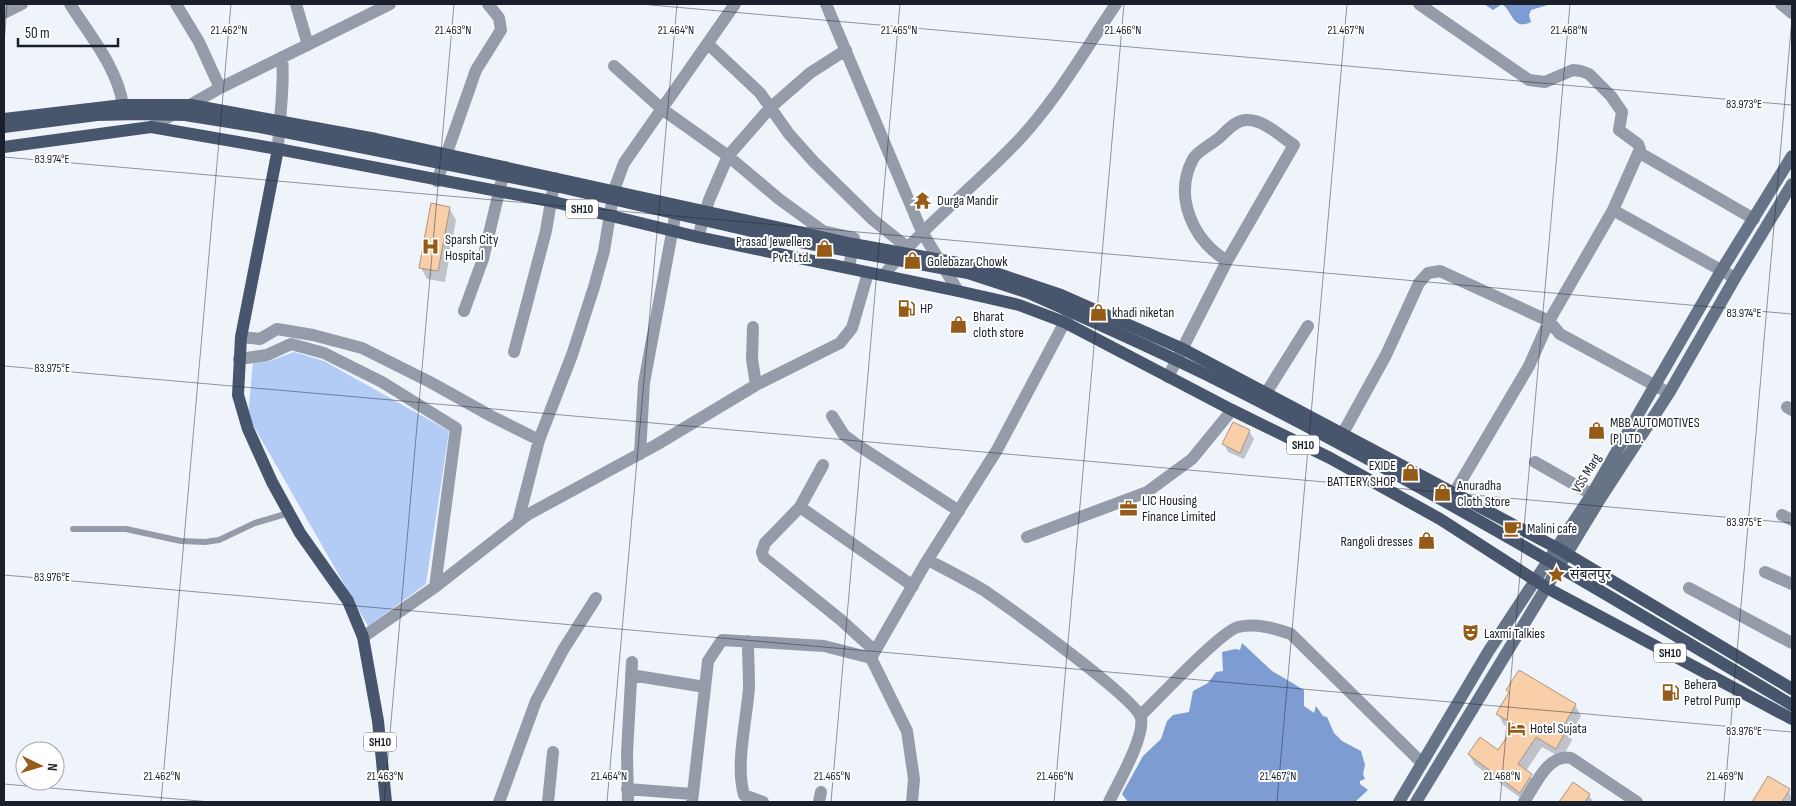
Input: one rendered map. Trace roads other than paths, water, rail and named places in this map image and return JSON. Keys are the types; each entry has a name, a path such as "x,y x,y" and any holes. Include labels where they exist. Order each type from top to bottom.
{"main road":[{"path":"4,119 123,106 190,105 447,154 614,190 705,213 853,244 904,250 1000,274 1076,301 1183,349 1343,432 1563,552 1792,689"},
{"path":"4,127 97,115 139,114 184,115 237,123 366,146 560,187 800,242 968,273 1003,284 1029,293 1206,374 1340,444 1581,578 1792,705"},
{"path":"4,147 151,127 278,148"},
{"name":"SH10","path":"386,802 372,681 365,643 348,602 289,513 248,430 238,394 242,337 278,148 437,181 550,201 698,237 958,290 1019,305 1064,322 1232,410 1330,458 1432,515 1548,588 1792,719"},
{"name":"VSS Marg","path":"1416,802 1548,588 1563,552 1596,497 1656,386 1721,271 1792,156"},
{"name":"VSS Marg","path":"1596,497 1670,393 1735,278 1792,184"},
{"name":"VSS Marg","path":"1399,802 1488,652 1536,581 1563,552"}],"street":[{"path":"4,13 22,4"},
{"path":"70,4 111,67 120,88 123,106"},
{"path":"176,4 199,42 220,88"},
{"path":"296,4 308,44"},
{"path":"151,127 220,88 390,4"},
{"path":"437,181 476,70 501,30 499,18 488,4"},
{"path":"518,522 539,440 572,355 594,287 604,251 614,190 624,163 735,4"},
{"path":"826,4 922,232 958,290"},
{"path":"884,275 904,250 922,232 1016,143 1052,100 1116,4"},
{"path":"1419,4 1528,80 1545,82 1573,70 1589,74 1611,96 1623,116 1619,130 1638,144 1640,149 1613,210 1549,321 1529,366 1454,493"},
{"path":"1781,4 1792,13"},
{"path":"708,44 760,93 814,162 904,250"},
{"path":"698,237 705,213 728,156 770,108 810,73 846,50"},
{"path":"278,148 284,79 282,57"},
{"path":"614,66 662,109 728,156 779,200 823,231 854,238 849,268"},
{"path":"1168,377 1227,261 1294,145 1261,122 1247,119 1237,122 1193,158 1185,187 1186,209 1200,238 1213,253 1227,261"},
{"path":"1645,156 1754,219"},
{"path":"464,311 483,259 506,167"},
{"path":"514,352 546,231 555,178"},
{"path":"640,454 644,383 677,206"},
{"path":"1613,210 1735,278"},
{"path":"1343,432 1386,355 1419,284 1428,272 1440,271 1549,321 1560,334 1670,393"},
{"path":"365,643 518,522 640,454 756,385 840,343 847,336 868,273"},
{"path":"873,655 928,560 997,450 1076,301"},
{"path":"1266,393 1308,326"},
{"path":"753,327 752,359 756,385"},
{"path":"242,337 260,339 277,329 348,343 430,382 539,440"},
{"path":"239,359 267,355 291,344 324,352 382,382 456,428 435,587"},
{"path":"1027,537 1147,492 1192,459 1232,410"},
{"path":"832,416 844,435 958,511"},
{"path":"1535,462 1596,497"},
{"path":"823,464 800,508 765,543 762,552 764,558 841,620 873,655 907,731 914,779 912,802"},
{"path":"800,508 913,586"},
{"path":"928,560 984,591 1074,656 1130,702 1140,716 1142,730 1109,802 1103,802"},
{"path":"1765,572 1792,584"},
{"path":"1690,588 1792,643"},
{"path":"499,802 536,701 563,650 596,598"},
{"path":"1140,716 1208,649 1236,627 1271,627 1291,634 1422,763"},
{"path":"628,788 692,798 708,661 722,640 824,646 873,655"},
{"path":"748,641 749,686 742,766 742,790 744,795 763,802"},
{"path":"628,802 632,669 705,687"},
{"path":"548,802 553,752"},
{"path":"1524,802 1552,761 1563,756 1571,758 1637,802"}],"lane":[{"path":"73,529 126,529 181,542 205,542 219,540 255,523 289,513"}],"place":[{"name":"Durga Mandir","path":"923,200"},
{"name":"Sparsh City Hospital","path":"431,247"},
{"name":"Prasad Jewellers Pvt. Ltd.","path":"825,249"},
{"name":"Golebazar Chowk","path":"913,261"},
{"name":"HP","path":"906,308"},
{"name":"khadi niketan","path":"1098,312"},
{"name":"Bharat cloth store","path":"959,324"},
{"name":"MBB AUTOMOTIVES (P) LTD.","path":"1596,430"},
{"name":"EXIDE BATTERY SHOP","path":"1410,473"},
{"name":"Anuradha Cloth Store","path":"1443,493"},
{"name":"LIC Housing Finance Limited","path":"1128,508"},
{"name":"Malini cafe","path":"1513,528"},
{"name":"Rangoli dresses","path":"1427,541"},
{"name":"संबलपुर","path":"1556,574"},
{"name":"Laxmi Talkies","path":"1470,633"},
{"name":"Behera Petrol Pump","path":"1670,692"},
{"name":"Hotel Sujata","path":"1516,728"}]}
